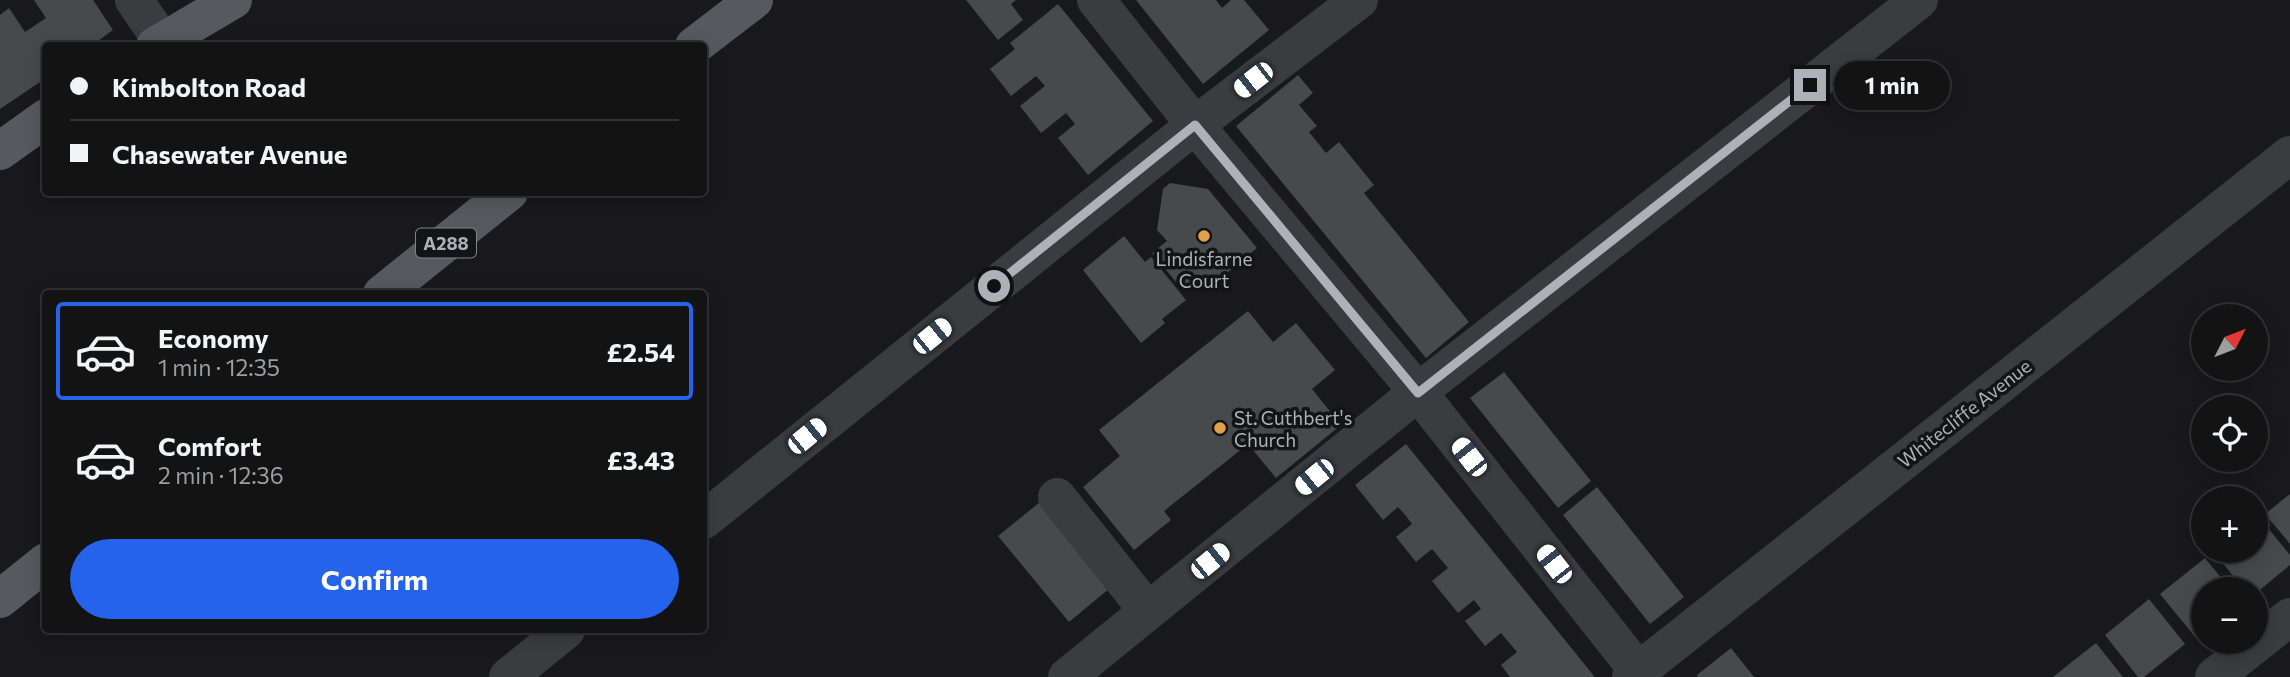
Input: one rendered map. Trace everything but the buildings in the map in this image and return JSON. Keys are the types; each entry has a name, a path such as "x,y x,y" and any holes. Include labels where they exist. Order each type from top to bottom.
{"main road":[{"path":"160,42 233,0"},
{"path":"699,42 754,0"},
{"path":"0,151 42,121"},
{"name":"A288","path":"387,290 504,196"},
{"path":"0,599 42,565"}],"street":[{"path":"134,0 157,42"},
{"path":"1096,0 1195,125 1418,393 1638,675"},
{"path":"707,518 1195,125 1359,0"},
{"path":"1067,677 1418,393 1919,0"},
{"name":"Whitecliffe Avenue","path":"1638,675 2290,155"},
{"path":"1056,497 1148,611"},
{"path":"2214,677 2290,617"},
{"path":"508,677 562,633"}],"place":[{"name":"Lindisfarne Court","path":"1204,236"},
{"name":"St. Cuthbert's Church","path":"1220,428"}],"route":[{"path":"994,286 1195,125 1418,393 1810,85"}]}
